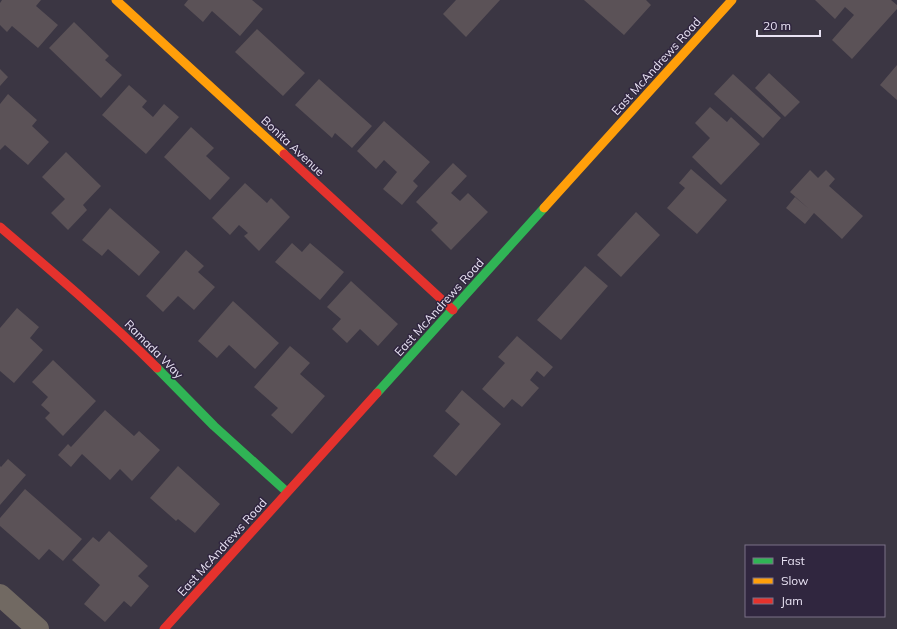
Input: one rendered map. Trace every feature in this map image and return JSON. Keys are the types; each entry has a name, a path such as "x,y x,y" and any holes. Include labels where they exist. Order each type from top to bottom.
{"main road":[{"name":"Bonita Avenue","path":"116,0 452,310"},
{"name":"East McAndrews Road","path":"164,629 732,0"},
{"name":"Ramada Way","path":"0,227 84,299 133,344 214,426 288,492"}],"street":[{"path":"0,595 38,629"}],"building":[{"path":"2,0 41,0 36,6 58,25 38,48 12,26 7,32 0,25 0,3"},
{"path":"188,0 252,0 263,9 240,36 212,11 203,22 184,5"},
{"path":"456,0 500,0 466,37 443,14"},
{"path":"584,0 646,0 651,5 624,35"},
{"path":"815,0 891,0 897,5 897,9 852,59 832,40 854,15 845,7 835,19"},
{"path":"74,22 109,56 105,60 122,75 101,98 49,48"},
{"path":"257,29 305,73 283,96 235,52"},
{"path":"897,65 897,100 880,85"},
{"path":"0,69 8,77 0,86"},
{"path":"769,73 800,102 785,117 755,88"},
{"path":"733,74 781,118 763,138 714,94"},
{"path":"319,79 372,126 352,148 335,133 332,138 295,105"},
{"path":"129,85 147,101 142,107 153,117 164,104 179,117 146,154 102,115"},
{"path":"8,94 37,120 32,126 49,142 28,165 5,145 0,150 0,104"},
{"path":"710,107 727,122 731,117 760,144 721,185 692,157 710,138 695,123"},
{"path":"384,121 430,162 413,181 418,186 402,205 383,189 397,172 384,160 376,169 357,151"},
{"path":"191,127 214,148 206,156 230,178 210,200 164,157"},
{"path":"66,152 101,186 83,205 87,210 68,230 51,213 65,199 42,177"},
{"path":"453,163 467,176 451,193 460,201 468,193 488,212 451,250 431,230 438,223 416,202"},
{"path":"691,169 727,200 697,234 667,208 685,188 679,183"},
{"path":"810,170 818,178 826,170 835,179 829,186 863,216 842,239 814,213 805,224 786,208 795,197 809,209 790,192"},
{"path":"245,183 267,203 271,198 290,217 259,251 244,236 248,233 239,225 230,235 212,218"},
{"path":"110,208 160,252 139,276 108,249 102,256 82,240"},
{"path":"636,212 660,235 621,277 597,255"},
{"path":"292,243 302,252 310,243 344,272 320,300 275,262"},
{"path":"186,250 204,266 198,272 215,287 194,310 178,296 163,312 146,296"},
{"path":"585,266 608,286 561,340 537,320"},
{"path":"351,281 398,324 378,346 360,329 347,343 332,329 341,319 327,307"},
{"path":"233,301 279,343 255,369 229,345 217,358 198,341"},
{"path":"17,308 39,327 30,338 43,350 14,383 0,371 0,328"},
{"path":"517,336 553,367 544,377 537,371 530,380 539,388 522,407 512,399 504,408 482,389 505,363 498,357"},
{"path":"290,346 310,363 300,374 325,396 292,434 271,415 278,408 254,387"},
{"path":"53,360 96,401 63,436 45,418 50,413 41,405 48,397 32,382"},
{"path":"462,390 501,424 456,476 433,456 460,424 445,411"},
{"path":"105,410 134,436 139,431 160,450 132,481 120,469 110,480 82,454 71,467 58,455 68,444 71,447"},
{"path":"8,459 26,475 0,505 0,466 1,467"},
{"path":"178,466 220,504 195,533 178,519 176,521 150,498"},
{"path":"25,489 82,539 63,561 49,549 39,560 0,526 0,518"},
{"path":"109,531 148,566 138,576 149,586 131,607 124,601 105,622 84,604 100,585 72,560 93,537 99,542"}],"traffic: fast":[{"path":"377,393 544,208"},
{"path":"157,368 214,426 287,492"}],"traffic: slow":[{"path":"116,0 284,154"},
{"path":"544,208 732,0"}],"traffic: jam":[{"path":"284,154 453,310"},
{"path":"0,227 100,314 157,368"},
{"path":"164,629 377,393"}]}
